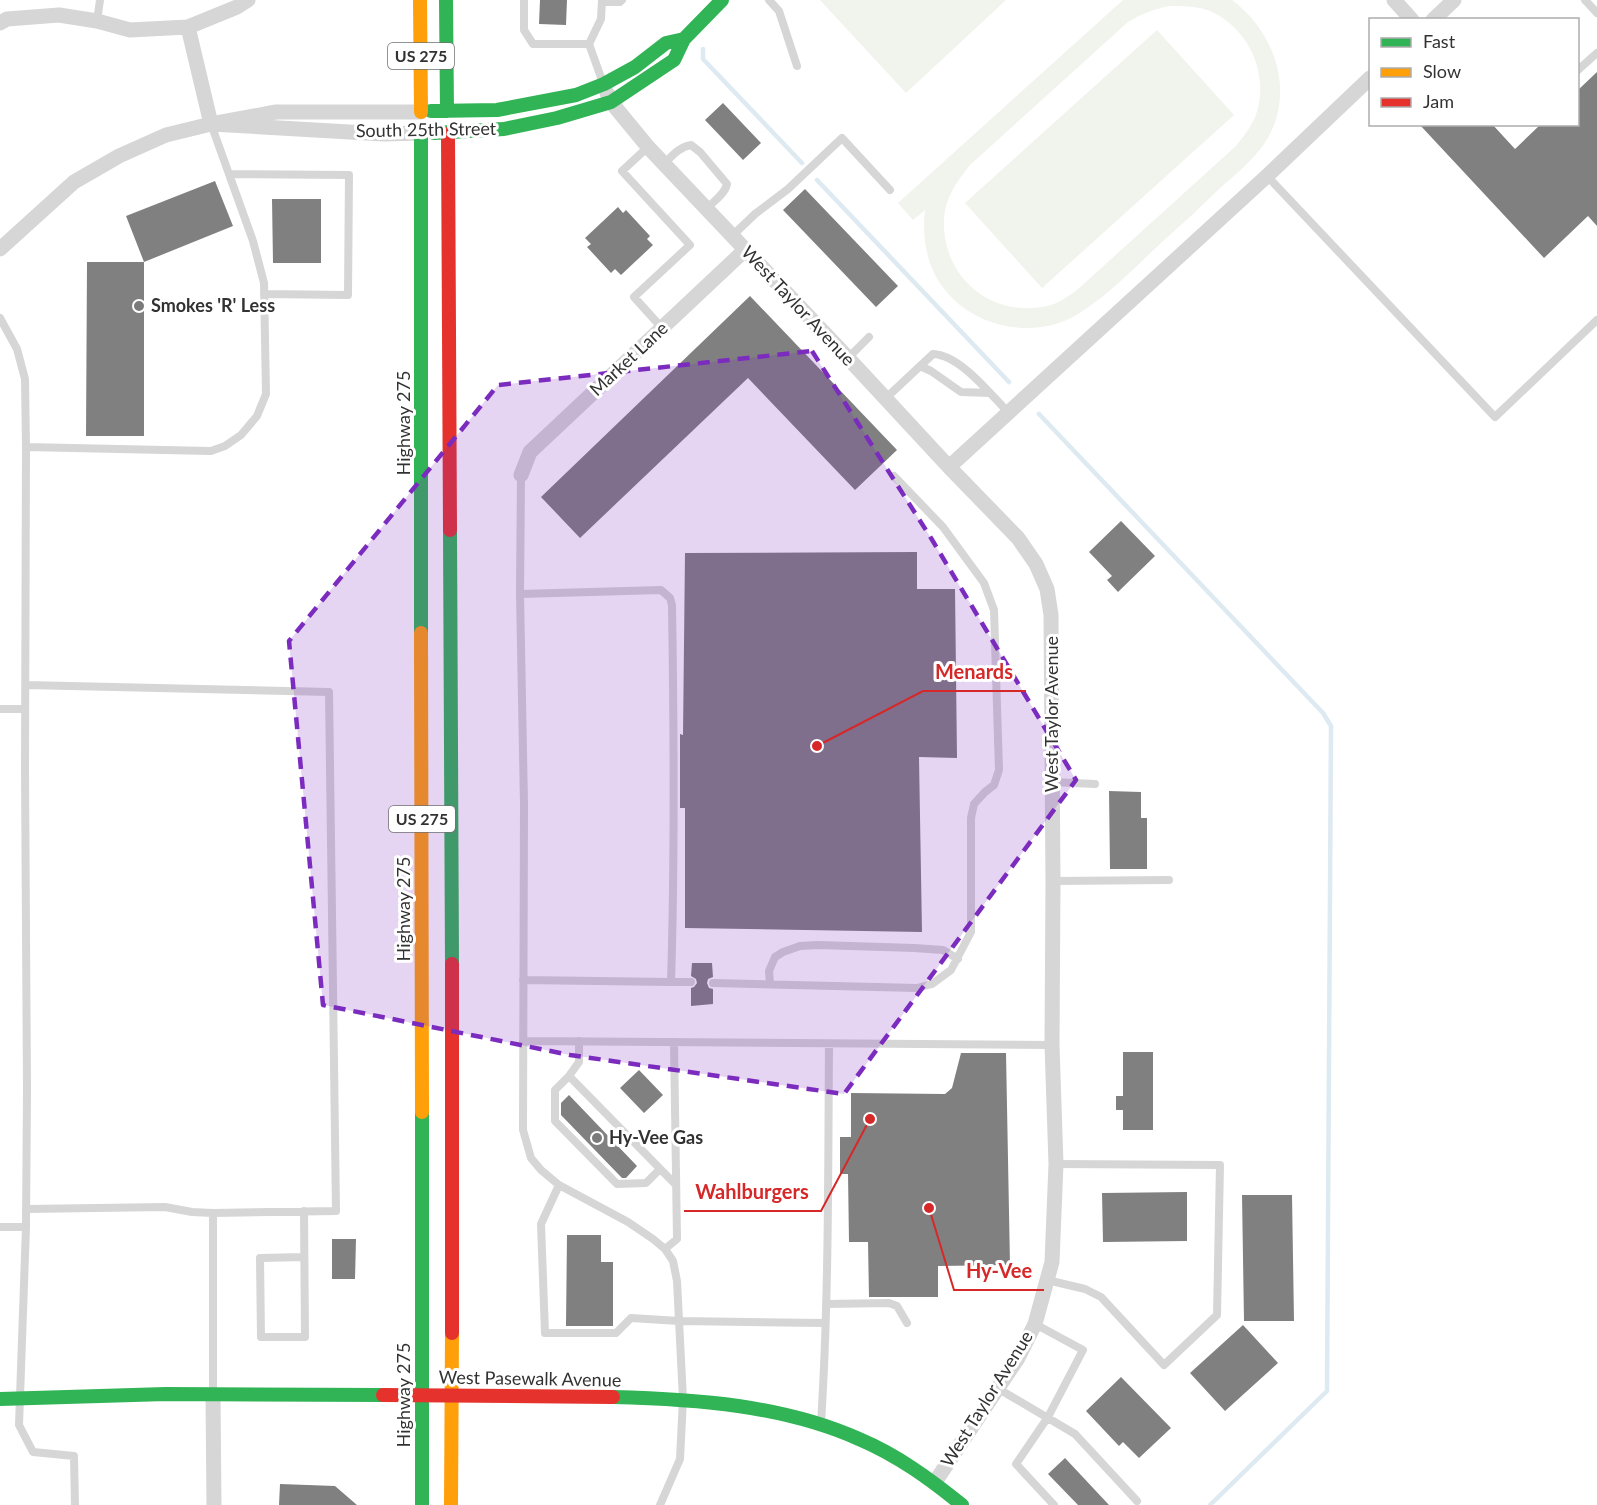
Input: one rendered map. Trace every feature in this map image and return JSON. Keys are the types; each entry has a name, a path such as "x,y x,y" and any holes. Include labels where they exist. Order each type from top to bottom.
{"main road":[{"name":"US 275","path":"420,0 422,112"},
{"name":"US 275","path":"446,0 447,111"},
{"name":"South 25th Street","path":"421,133 448,134 504,129 611,102 674,60 684,39 722,0"},
{"name":"South 25th Street","path":"422,112 497,110 576,95 604,84 635,67 666,43 684,39"},
{"name":"Highway 275","path":"421,133 422,1505"},
{"name":"US 275","path":"448,134 453,1227 451,1505"},
{"name":"West Pasewalk Avenue","path":"0,1399 117,1395 422,1395 683,1399 784,1414 821,1423 896,1456 935,1482 962,1505"}],"street":[{"path":"0,23 8,19 59,15 97,21 130,30 188,27 237,7 248,0"},
{"path":"1394,0 1410,18"},
{"path":"1436,18 1454,0"},
{"path":"188,27 211,124"},
{"path":"949,467 1369,80"},
{"name":"West Taylor Avenue","path":"604,84 611,102 648,147 1018,538 1036,564 1047,589 1051,615 1052,1045 1056,1164 1052,1262 1035,1324 1018,1358 935,1482"},
{"name":"South 25th Street","path":"0,249 74,182 119,156 166,135 276,112 422,112"},
{"name":"South 25th Street","path":"211,124 384,134 421,133"},
{"name":"Market Lane","path":"521,475 530,452 746,249"},
{"path":"213,1395 214,1505"}],"lane":[{"path":"97,21 100,0"},
{"path":"524,0 524,30 533,44 589,44"},
{"path":"604,84 589,44 601,19 602,1 620,2 622,0"},
{"path":"769,0 779,11 797,66"},
{"path":"1585,0 1597,13"},
{"path":"1579,69 1597,53"},
{"path":"26,447 211,451 225,446 241,435 257,416 266,394 264,283 253,241 211,124"},
{"path":"732,236 755,214 788,189 842,138 890,190"},
{"path":"664,164 676,152 687,146 691,145 700,152 727,184 721,194 706,208"},
{"path":"648,147 622,171 690,245 634,297 662,328"},
{"path":"229,174 349,175 348,295 264,294"},
{"path":"1267,176 1496,417 1597,320"},
{"path":"0,318 17,349 25,379 27,1089 26,1227 19,1425 33,1452 74,1456 75,1505"},
{"path":"848,358 869,337"},
{"path":"886,398 933,354 941,354 973,376 1008,412"},
{"path":"920,366 961,392 990,393"},
{"path":"521,475 520,594 524,805 523,1130 531,1158 541,1170 559,1185 628,1222 665,1249 673,1261 677,1281 683,1399 680,1459 660,1505"},
{"path":"713,983 917,988 932,984 951,970 971,932 970,818 974,804 994,785 999,770 994,610 984,583 950,537 894,476"},
{"path":"520,594 661,590 670,598 673,675 671,982"},
{"path":"26,685 329,692 336,1211 213,1213 165,1207 26,1209"},
{"path":"0,709 25,710"},
{"path":"1052,782 1095,784"},
{"path":"1053,881 1169,880"},
{"path":"770,984 770,971 776,957 800,946 914,948 943,951 958,959"},
{"path":"523,980 691,982"},
{"path":"523,1041 1052,1045"},
{"path":"579,1041 579,1062 555,1090 555,1121 617,1184 646,1183 660,1169"},
{"path":"665,1249 677,1239 674,1042"},
{"path":"821,1423 825,1364 829,1044"},
{"path":"569,1076 676,1185"},
{"path":"1047,1280 1085,1289 1101,1297 1164,1365 1216,1315 1220,1165 1056,1164"},
{"path":"559,1185 541,1224 545,1333 616,1333 631,1318 825,1323"},
{"path":"304,1211 305,1337 261,1338 260,1258 304,1257"},
{"path":"213,1213 213,1395"},
{"path":"0,1227 26,1227"},
{"path":"826,1304 889,1303 897,1306 907,1323"},
{"path":"1035,1324 1083,1350 1048,1417 1016,1464 1054,1505"},
{"path":"997,1388 1075,1434 1137,1502"}],"highlighted area":[{"path":"812,351 931,538 1076,780 844,1094 570,1055 323,1005 289,641 498,385"}],"shaded area":[{"path":"820,0 1006,0 906,93"},
{"path":"1123,0 1232,0 1260,30 1270,47 1277,66 1280,86 1279,105 1274,125 1264,144 1243,168 1126,276 1098,300 1069,319 1056,324 1018,328 981,318 965,308 950,296 930,263 924,237 925,210 913,220 898,203","holes":["1169,6 1195,7 1210,11 1236,29 1245,41 1253,54 1260,84 1260,100 1252,124 1236,146 1077,290 1063,300 1037,308 1020,308 1004,305 975,290 954,266 945,238 946,206 960,177 970,165 1128,22 1153,10"]},
{"path":"1157,30 1234,115 1042,288 965,203"}],"building":[{"path":"540,0 567,0 566,25 539,24"},
{"path":"1597,72 1597,226 1588,216 1544,258 1421,126 1494,126 1515,149 1539,126 1579,126 1579,89"},
{"path":"723,103 761,143 743,160 705,120"},
{"path":"215,181 233,226 144,262 126,216"},
{"path":"805,189 898,286 876,307 783,210"},
{"path":"272,199 321,199 321,263 273,263"},
{"path":"618,207 623,213 626,210 650,236 647,239 653,245 621,275 615,269 611,273 587,247 591,244 585,238"},
{"path":"87,262 144,262 144,436 86,436"},
{"path":"750,296 897,450 855,490 748,378 580,538 541,497"},
{"path":"1121,521 1155,556 1118,592 1107,580 1112,576 1089,552"},
{"path":"917,552 917,589 955,589 957,758 919,757 922,932 685,928 685,808 680,808 680,734 683,735 685,553"},
{"path":"1109,791 1141,792 1141,818 1147,818 1147,869 1110,869"},
{"path":"692,963 712,963 713,977 708,979 707,983 709,988 713,989 713,1004 691,1006 691,988 697,983 696,979 691,976"},
{"path":"1123,1052 1153,1052 1153,1130 1123,1130 1123,1110 1116,1110 1116,1096 1123,1096"},
{"path":"961,1053 1006,1053 1010,1265 938,1266 938,1297 869,1297 868,1242 849,1242 848,1174 840,1174 840,1137 851,1137 851,1093 945,1094 952,1088"},
{"path":"639,1070 663,1095 644,1113 620,1088"},
{"path":"569,1095 637,1166 626,1178 622,1178 561,1115 561,1103"},
{"path":"1187,1192 1187,1241 1103,1242 1102,1193"},
{"path":"1242,1195 1292,1195 1294,1321 1244,1321"},
{"path":"567,1235 601,1235 601,1262 613,1262 613,1326 566,1326"},
{"path":"332,1239 356,1239 355,1279 332,1279"},
{"path":"1243,1325 1278,1363 1225,1411 1190,1373"},
{"path":"1121,1377 1171,1428 1139,1458 1123,1442 1119,1446 1086,1411"},
{"path":"1065,1458 1109,1505 1078,1505 1048,1474"},
{"path":"280,1484 335,1486 357,1505 279,1505"}],"waterway":[{"path":"703,49 703,59 802,163"},
{"path":"817,180 1009,382"},
{"path":"1039,414 1323,713 1331,726 1327,1391 1210,1505"}],"traffic: fast":[{"path":"446,0 447,111"},
{"path":"434,133 504,129 557,118 611,102 674,60 684,39 722,0"},
{"path":"431,111 497,110 576,95 604,84 635,67 666,43 684,39"},
{"path":"421,133 421,633"},
{"path":"450,530 452,964"},
{"path":"422,1112 422,1505"},
{"path":"0,1399 166,1394 383,1395"},
{"path":"613,1397 707,1402 800,1418 873,1445 900,1460 962,1505"}],"traffic: slow":[{"path":"420,0 421,112"},
{"path":"421,633 422,1112"},
{"path":"451,1505 452,1333"}],"traffic: jam":[{"path":"448,134 450,530"},
{"path":"452,964 452,1333"},
{"path":"383,1395 613,1397"}],"place":[{"name":"Smokes 'R' Less","path":"139,306"},
{"name":"Menards","path":"817,746"},
{"name":"Wahlburgers","path":"870,1119"},
{"name":"Hy-Vee Gas","path":"597,1138"},
{"name":"Hy-Vee","path":"929,1208"}]}
